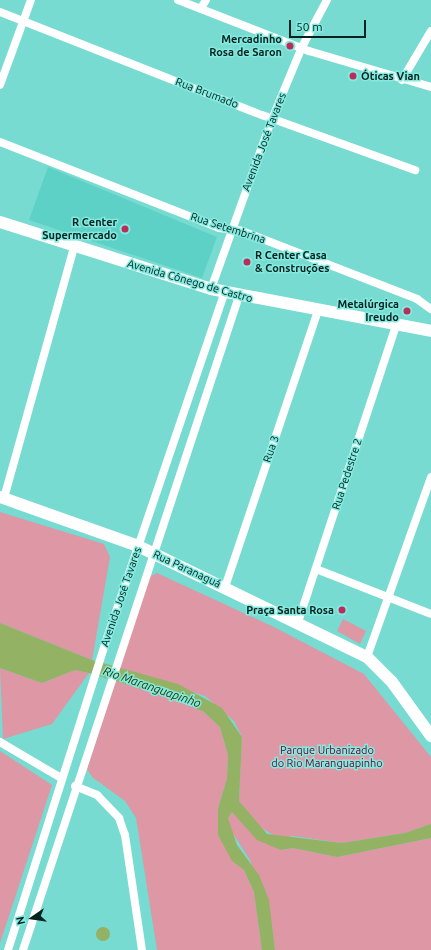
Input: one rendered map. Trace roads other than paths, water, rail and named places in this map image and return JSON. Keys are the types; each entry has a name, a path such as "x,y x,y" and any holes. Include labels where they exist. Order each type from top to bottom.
{"main road":[{"name":"Avenida Cônego de Castro","path":"0,222 74,247 211,289 239,296 396,326 431,330"},
{"name":"Rua Paranaguá","path":"2,498 138,546 298,622 367,657 392,682 431,736"}],"street":[{"path":"0,85 31,0"},
{"path":"178,0 302,47 402,80 431,87"},
{"path":"201,8 206,0"},
{"name":"Avenida José Tavares","path":"211,289 230,230 272,119 302,47 327,0"},
{"name":"Rua Brumado","path":"0,12 272,119 415,170"},
{"path":"402,80 431,31"},
{"name":"Rua Setembrina","path":"0,142 230,230 410,296 431,309"},
{"path":"2,498 74,247"},
{"name":"Avenida José Tavares","path":"8,950 30,886 61,778 108,635 225,292"},
{"name":"Avenida José Tavares","path":"23,950 123,640 239,296"},
{"name":"Rua 3","path":"225,587 318,310"},
{"name":"Rua Pedestre 2","path":"298,622 396,326"},
{"path":"367,657 389,600 431,477"},
{"path":"316,569 389,600 431,614"},
{"path":"0,742 61,778"},
{"path":"75,786 106,802 123,828 142,950"},
{"path":"30,886 43,891"}],"water":[{"name":"Rio Maranguapinho","path":"0,623 92,660 178,684 222,708 242,737 239,801 267,834 342,843 405,833 431,824 431,838 337,857 293,848 281,850 257,840 232,812 228,818 237,845 259,875 269,900 275,950 262,950 254,892 244,870 232,861 218,835 218,808 227,779 228,755 220,727 204,712 178,700 89,673 75,670 42,683 0,668"},
{"path":"103,927 108,929 110,934 108,939 103,941 98,939 96,934 98,929"}],"place":[{"name":"Mercadinho Rosa de Saron","path":"290,46"},
{"name":"Óticas Vian","path":"353,76"},
{"name":"R Center Supermercado","path":"125,229"},
{"name":"R Center Casa & Construções","path":"247,262"},
{"name":"Metalúrgica Ireudo","path":"407,311"},
{"name":"Praça Santa Rosa","path":"342,610"}],"park label":[{"name":"Parque Urbanizado do Rio Maranguapinho","path":"327,757"}]}
